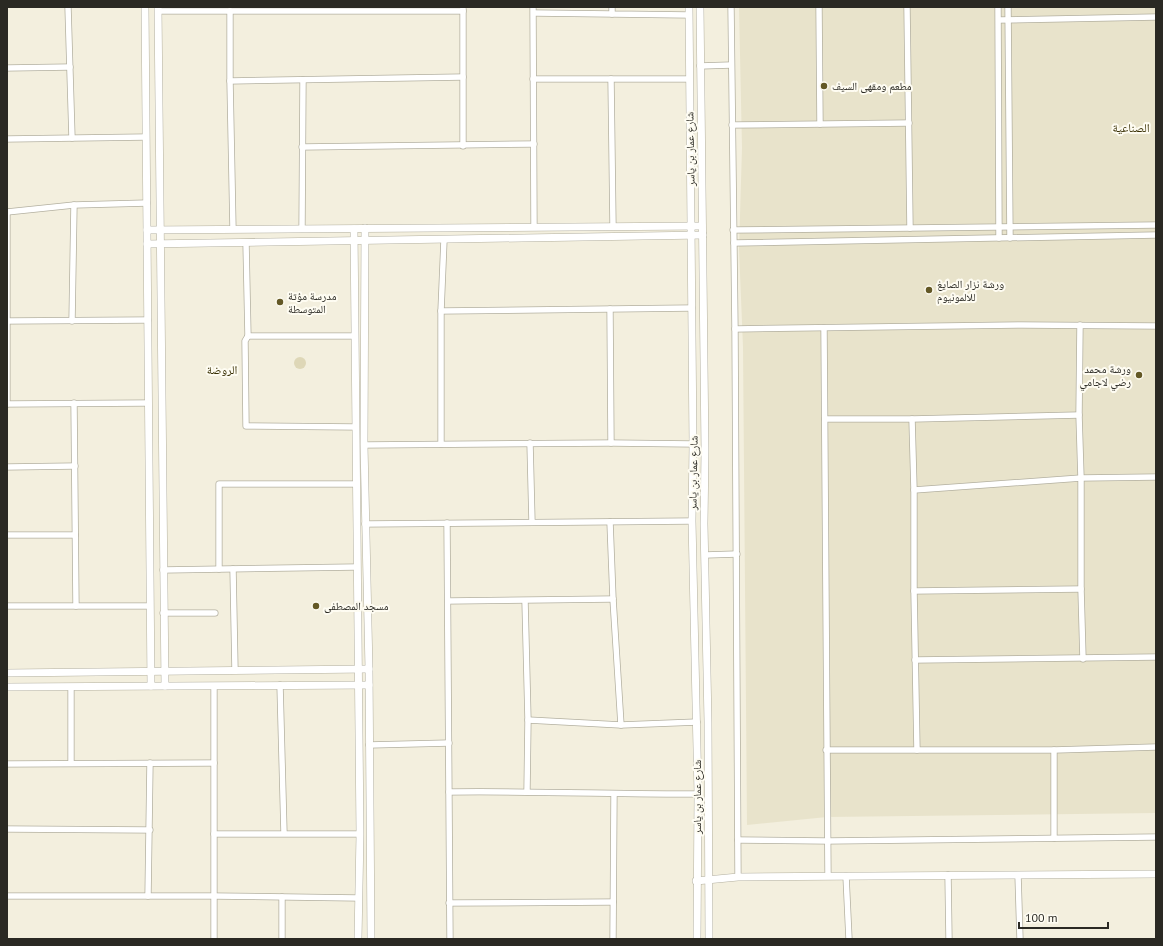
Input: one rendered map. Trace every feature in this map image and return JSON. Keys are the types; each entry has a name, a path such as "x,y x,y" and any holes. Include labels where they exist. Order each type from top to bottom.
{"street":[{"path":"68,7 72,138"},
{"path":"145,7 150,686"},
{"path":"612,7 612,14"},
{"name":"شارع عمار بن ياسر","path":"689,7 694,444 692,521 698,794 696,881 697,939"},
{"name":"شارع عمار بن ياسر","path":"700,7 709,939"},
{"path":"731,7 735,329 738,877"},
{"path":"819,7 820,124"},
{"path":"907,7 910,228"},
{"path":"998,7 998,238"},
{"path":"1008,7 1010,238"},
{"path":"164,686 158,9 230,11 308,9 463,9 463,146"},
{"path":"534,227 534,10 612,14 689,15"},
{"path":"230,11 233,230"},
{"path":"999,20 1156,18"},
{"path":"700,66 731,65"},
{"path":"7,68 70,68"},
{"path":"230,81 463,77"},
{"path":"533,79 689,79"},
{"path":"611,79 613,226"},
{"path":"302,229 303,80"},
{"path":"732,125 909,123"},
{"path":"7,139 146,137"},
{"path":"302,147 534,144"},
{"path":"147,203 74,206 7,212 7,404 148,403"},
{"path":"72,322 74,206"},
{"path":"733,230 1156,225"},
{"path":"147,230 702,226"},
{"path":"354,228 356,567 360,834 358,939"},
{"path":"365,228 364,445 369,669 371,939"},
{"path":"147,244 703,235"},
{"path":"734,243 1156,235"},
{"path":"441,444 441,311 444,240"},
{"path":"246,243 248,336 245,342 246,426 356,427"},
{"path":"441,311 692,308"},
{"path":"610,309 611,443"},
{"path":"7,321 72,322 148,320"},
{"path":"735,329 1080,325 1156,326"},
{"path":"1080,325 1079,415 1082,478 1081,589 1083,659"},
{"path":"824,328 828,876"},
{"path":"248,336 355,336"},
{"path":"74,403 76,606"},
{"path":"825,419 912,419 1079,415"},
{"path":"912,419 917,750"},
{"path":"364,445 530,443 694,444"},
{"path":"530,443 532,522"},
{"path":"7,467 75,466"},
{"path":"914,490 1082,478 1156,477"},
{"path":"219,569 219,484 356,484"},
{"path":"365,524 692,521"},
{"path":"610,522 621,725"},
{"path":"447,523 450,939"},
{"path":"7,535 75,535"},
{"path":"705,555 736,554"},
{"path":"163,570 356,567"},
{"path":"233,569 234,670"},
{"path":"914,591 1081,589"},
{"path":"448,601 613,599"},
{"path":"525,601 528,791"},
{"path":"7,606 150,606"},
{"path":"164,613 215,613"},
{"path":"915,660 1156,657"},
{"path":"7,673 369,669"},
{"path":"7,687 369,685"},
{"path":"214,686 214,939"},
{"path":"280,686 284,833"},
{"path":"71,687 71,763"},
{"path":"528,720 621,725 696,722"},
{"path":"369,745 449,743"},
{"path":"826,750 1054,750 1156,747"},
{"path":"1054,750 1054,838"},
{"path":"148,896 150,763"},
{"path":"7,764 214,763"},
{"path":"449,792 528,791 614,794 698,794"},
{"path":"613,939 614,794"},
{"path":"7,829 150,830"},
{"path":"214,834 360,834"},
{"path":"738,840 827,841 1156,837"},
{"path":"696,881 738,877 1156,874"},
{"path":"948,875 949,939"},
{"path":"1018,875 1020,939"},
{"path":"846,876 849,939"},
{"path":"7,896 358,898"},
{"path":"282,897 282,939"},
{"path":"449,903 613,902"}],"shaded area":[{"path":"739,7 1156,7 1156,813 827,817 747,825 743,347 739,249 742,148"},
{"path":"302,357 305,358 305,368 298,369 295,368 294,361 295,358"}],"place":[{"name":"مطعم ومقهى السيف","path":"824,86"},
{"name":"ورشة نزار الصايغ للالمونيوم","path":"929,290"},
{"name":"مدرسة مؤتة المتوسطة","path":"280,302"},
{"name":"ورشة محمد رضي لاجامي","path":"1139,375"},
{"name":"مسجد المصطفى","path":"316,606"}],"district":[{"name":"الصناعية","path":"1131,128"},
{"name":"الروضة","path":"222,370"}]}
